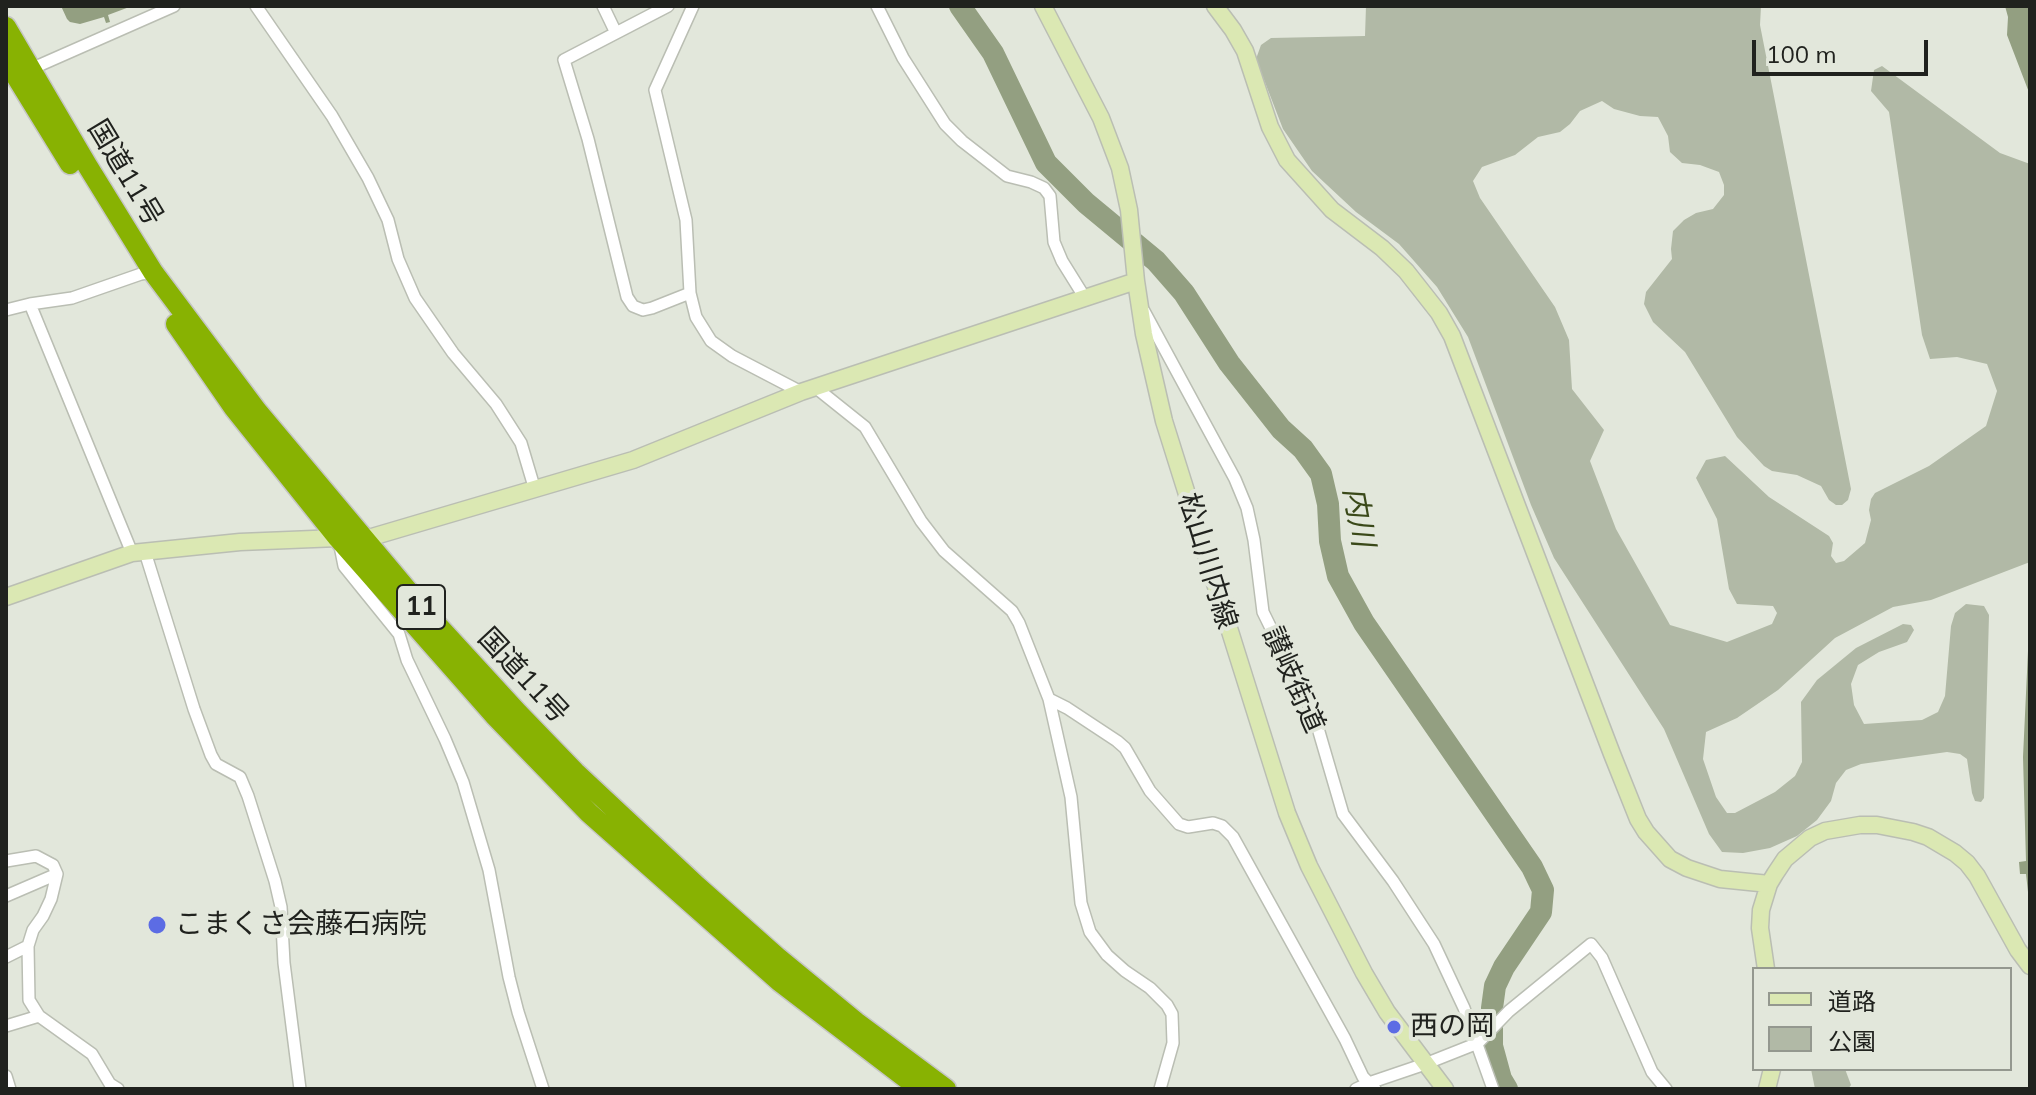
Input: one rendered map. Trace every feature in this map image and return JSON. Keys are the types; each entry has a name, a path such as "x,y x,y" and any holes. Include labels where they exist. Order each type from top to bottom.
{"highway":[{"name":"国道11号","path":"6,27 147,273 234,408 338,538 494,715 589,813 779,981 920,1089"},
{"name":"国道11号","path":"6,60 99,210 257,411 429,616 575,772 697,886 856,1022 946,1089"}],"street":[{"path":"31,69 174,6"},
{"path":"256,6 332,116 368,178 388,220 398,259 415,298 453,353 496,404 521,443 535,490"},
{"path":"603,6 616,33"},
{"path":"668,6 564,60 588,139 627,297 633,306 643,310 690,293"},
{"path":"693,6 655,90 686,220 690,293 696,317 711,341 732,356 808,390 865,427 921,521 944,551 1012,611 1049,699 1071,797 1081,903 1090,932 1107,955 1150,988 1172,1014 1173,1043 1160,1089"},
{"path":"877,6 903,58 945,124 1007,176 1044,188 1050,196 1054,242 1085,298"},
{"name":"松山川内線","path":"1043,6 1101,118 1120,168 1131,226 1139,304 1164,421 1287,813 1309,866 1364,973 1387,1012 1445,1089"},
{"path":"1215,6 1245,51 1270,127 1287,160 1332,210 1382,248 1406,271 1431,302 1452,336 1612,754 1646,832 1670,859 1687,868 1720,879 1769,884"},
{"path":"6,310 72,298 147,273"},
{"path":"6,597 139,552 240,542 365,539 633,460 808,390 1136,281"},
{"path":"30,304 139,552 211,755 216,764 240,777 248,796 281,907 284,963 300,1089"},
{"name":"讃岐街道","path":"1139,304 1235,479 1247,508 1263,612 1315,718 1343,814 1393,881 1434,944 1481,1040 1493,1089"},
{"path":"338,538 344,566 399,634 407,660 463,782 489,870 518,1012 543,1089"},
{"path":"1049,699 1125,748 1150,791 1179,824 1188,827 1213,823 1222,826 1233,837 1363,1077 1372,1086"},
{"path":"1766,967 1760,928 1761,910 1769,884 1785,859 1810,838 1825,831 1860,825 1913,832 1943,846 1967,863 2030,966"},
{"path":"6,861 36,856 53,865 57,874 51,899 33,930 28,946 29,1000 39,1016 92,1054 110,1084 118,1089"},
{"path":"6,896 57,874"},
{"path":"1356,1089 1372,1086 1481,1040 1509,1011 1591,944 1602,958 1652,1072 1666,1089"},
{"path":"6,957 28,946"},
{"path":"6,1026 39,1016"},
{"path":"6,1076 10,1089"}],"green space":[{"path":"1366,6 1761,6 1760,25 1851,489 1848,500 1842,505 1829,500 1821,486 1797,475 1772,471 1764,466 1737,437 1685,352 1653,322 1644,304 1646,292 1672,259 1673,231 1696,213 1713,209 1724,195 1719,172 1682,163 1670,152 1668,136 1658,117 1614,109 1602,101 1580,111 1560,132 1538,137 1515,155 1482,167 1473,181 1480,198 1555,307 1569,340 1572,389 1604,430 1590,461 1616,529 1670,625 1727,642 1772,624 1777,613 1773,606 1737,604 1729,589 1717,519 1696,478 1706,460 1725,456 1769,497 1829,536 1833,543 1831,556 1836,563 1844,561 1865,543 1871,520 1871,499 1875,493 1929,466 1986,426 1997,391 1987,364 1957,357 1930,359 1922,335 1889,112 1871,91 1874,70 1882,66 2000,153 2030,164 2030,562 1931,600 1893,607 1835,638 1778,690 1737,718 1706,732 1703,759 1716,797 1727,813 1735,813 1775,792 1795,776 1802,762 1801,702 1817,680 1856,648 1903,624 1911,625 1914,630 1907,642 1879,652 1858,665 1851,684 1854,705 1864,724 1922,720 1938,712 1945,696 1951,626 1955,613 1966,604 1984,606 1989,615 1984,798 1981,802 1975,801 1967,759 1960,754 1947,752 1861,764 1846,770 1836,783 1831,801 1817,820 1797,836 1770,848 1743,853 1722,852 1709,834 1664,729 1554,558 1468,337 1437,287 1399,244 1356,212 1312,171 1283,129 1256,59 1261,45 1271,38 1365,36"},
{"path":"1811,1071 1846,1071 1851,1085 1848,1089 1815,1089"}],"shaded area":[{"path":"61,6 132,6 108,15 110,22 106,23 104,17 80,24 70,22"},
{"path":"2005,6 2030,6 2030,95 2007,35"},
{"path":"2030,646 2030,910 2026,874 2020,874 2019,862 2026,861 2023,757"}],"waterway":[{"name":"内川","path":"960,6 993,53 1046,163 1086,203 1156,261 1184,293 1229,363 1321,474 1338,576 1364,623 1532,867 1543,890 1541,912 1504,967 1495,986 1492,1008 1492,1046 1507,1089"}],"place":[{"name":"こまくさ会藤石病院","path":"157,925"},
{"name":"西の岡","path":"1394,1027"}]}
